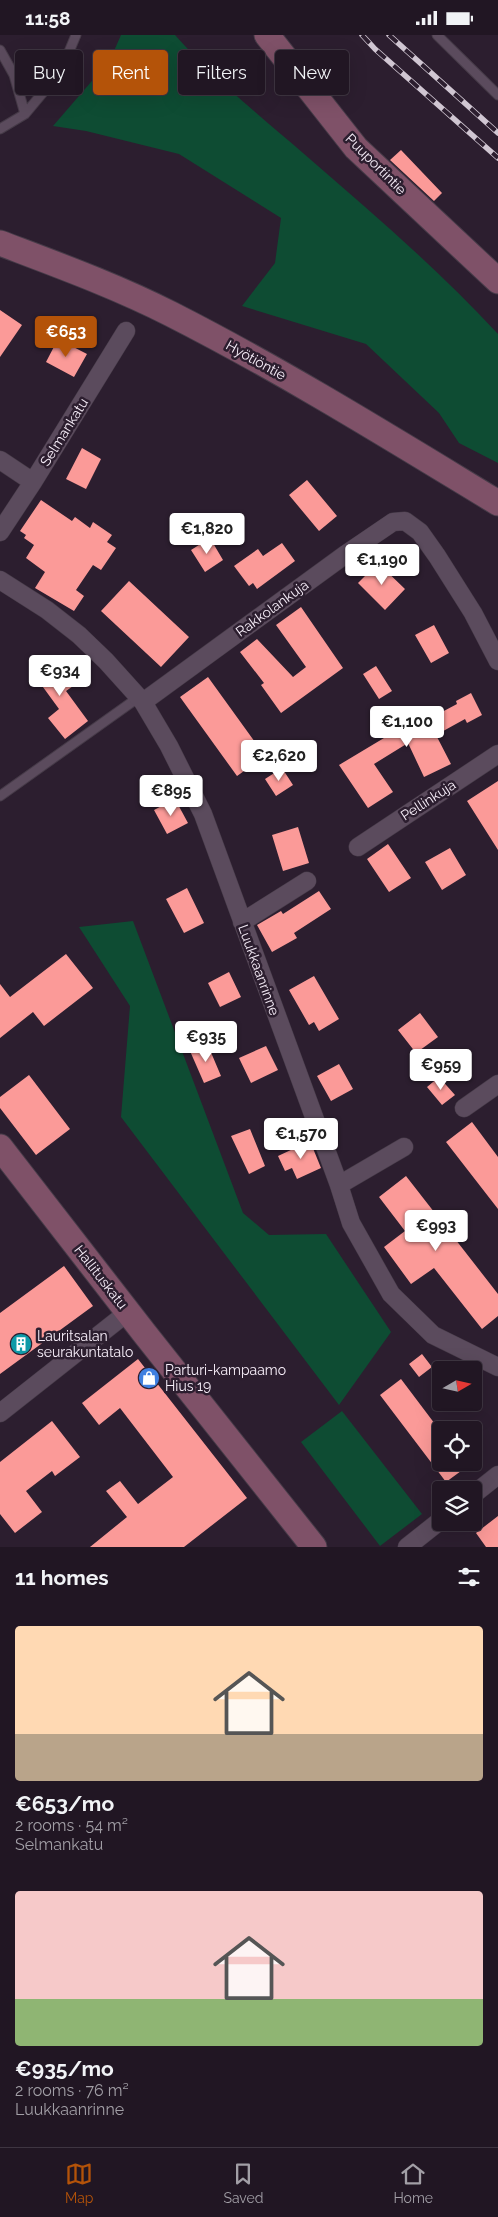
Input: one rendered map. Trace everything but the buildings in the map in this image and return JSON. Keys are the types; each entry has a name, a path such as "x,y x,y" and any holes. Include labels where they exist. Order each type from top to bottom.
{"street":[{"name":"Puuportintie","path":"267,35 356,148 498,281"},
{"name":"Hyötiöntie","path":"0,243 92,278 170,313 246,354 498,503"},
{"name":"Selmankatu","path":"0,532 34,482 126,331"},
{"path":"0,460 34,482"},
{"name":"Rakkolankuja","path":"141,700 393,522 405,521 420,532 473,613 498,661"},
{"name":"Luukkaanrinne","path":"0,580 79,635 141,700 169,746 203,814 339,1185 351,1223 391,1294 434,1335 498,1367"},
{"name":"Pellinkuja","path":"358,847 498,754"},
{"path":"242,922 307,881"},
{"path":"464,1108 498,1084"},
{"path":"339,1185 404,1147"},
{"name":"Hallituskatu","path":"5,1157 314,1547"},
{"path":"0,1413 128,1312"},
{"path":"482,1488 498,1475"},
{"path":"407,1547 432,1527"}],"lane":[{"path":"0,129 25,114 61,71 76,35"},
{"path":"437,35 498,95"},
{"path":"0,50 14,75 25,114"},
{"path":"0,796 141,700"}],"green space":[{"path":"121,35 175,35 189,50 178,50 178,95 236,95 428,263 498,334 498,463 459,443 439,413 366,344 242,306 275,263 281,218 179,154 86,131 53,126 80,95 83,95 83,91 93,80 93,95 168,95 168,50 114,50"},
{"path":"133,921 243,1213 269,1235 326,1234 391,1332 339,1405 121,1117 130,1006 79,927"},
{"path":"342,1411 422,1514 380,1546 301,1442"}],"railway":[{"path":"362,35 375,49 498,158"},
{"path":"389,35 498,133"}],"place":[{"name":"Lauritsalan seurakuntatalo","path":"21,1344"},
{"name":"Parturi-kampaamo Hius 19","path":"149,1378"}]}
